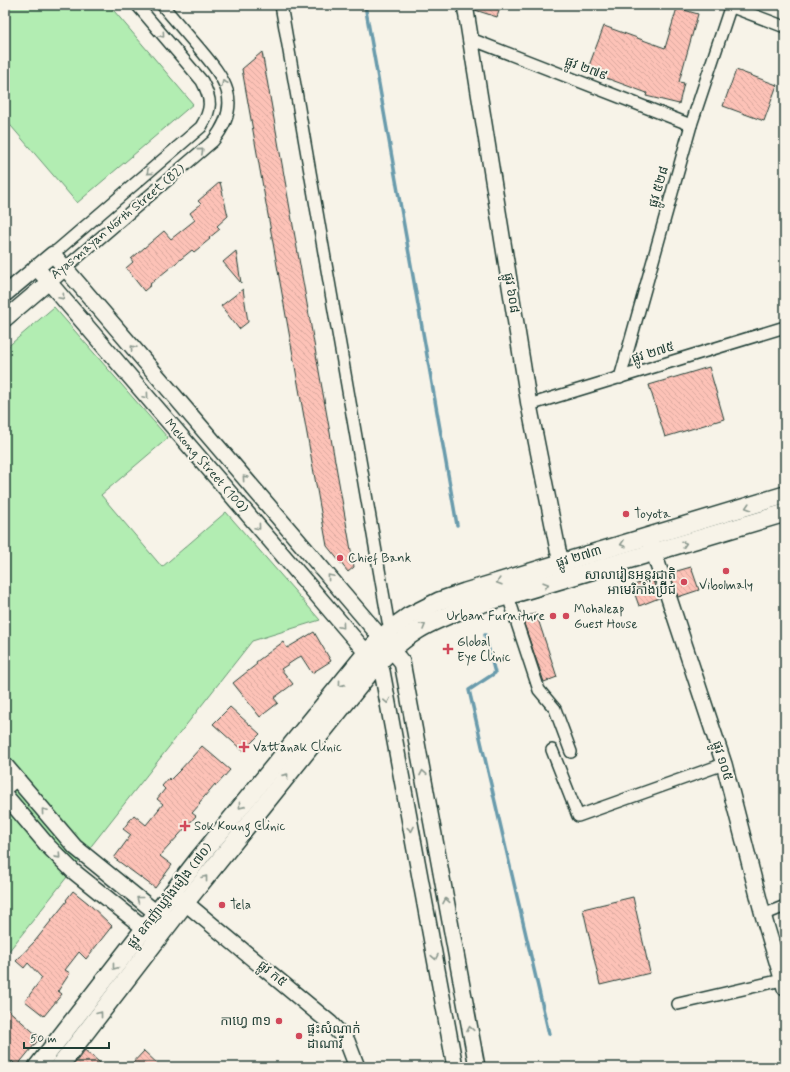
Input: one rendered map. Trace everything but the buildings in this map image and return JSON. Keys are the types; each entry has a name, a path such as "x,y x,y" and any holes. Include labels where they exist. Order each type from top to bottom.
{"main road":[{"name":"ផ្លូវ ២៧៣","path":"392,639 417,611 439,601 649,536 784,499"},
{"name":"ផ្លូវ ២៧៣","path":"392,639 444,616 467,608 785,513"},
{"name":"ផ្លូវ ឧកញ៉ាឃ្លាំងមឿង (៧០)","path":"59,1067 151,934 179,897 371,659 392,639"},
{"name":"ផ្លូវ ឧកញ៉ាឃ្លាំងមឿង (៧០)","path":"37,1067 151,934"}],"street":[{"name":"Ayasmayan North Street (82)","path":"5,294 201,127 207,117 210,105 208,93 202,81 137,5"},
{"name":"Ayasmayan North Street (82)","path":"5,319 213,141 221,131 226,120 229,104 227,88 218,72 162,5"},
{"path":"281,5 392,639"},
{"name":"ផ្លូវ ៦០៨","path":"465,5 529,406 556,543 567,579"},
{"path":"730,5 785,27"},
{"name":"ផ្លូវ ៥២៨","path":"620,378 691,125 730,5"},
{"name":"ផ្លូវ ២៧៩","path":"471,39 691,125"},
{"name":"Mekong Street (100)","path":"53,254 392,639 402,662 477,1067"},
{"name":"Mekong Street (100)","path":"36,267 382,671 455,1067"},
{"name":"ផ្លូវ ២៧៥","path":"529,406 785,327"},
{"name":"ផ្លូវ ១០៥","path":"649,536 653,553 724,764 763,915 784,984"},
{"path":"508,596 539,690 556,709 571,752"},
{"path":"552,750 578,816 724,764"},
{"path":"5,765 75,847 163,918"},
{"path":"5,790 17,780"},
{"path":"5,795 48,846 72,871 151,934"},
{"name":"ផ្លូវ ក៥","path":"179,897 330,1023 347,1041 357,1067"},
{"path":"763,915 785,906"},
{"path":"678,1004 784,984"}],"green space":[{"path":"5,5 109,5 193,104 77,203 5,119"},
{"path":"54,307 168,438 101,495 162,567 226,512 320,620 252,641 5,956 5,532 7,530 5,527 5,349"}],"waterway":[{"path":"365,5 457,525"},
{"path":"485,635 495,673 469,690 549,1034"}],"place":[{"name":"Toyota","path":"626,514"},
{"name":"Chief Bank","path":"340,558"},
{"name":"Vibolmaly","path":"726,571"},
{"name":"សាលារៀនអន្តរជាតិ អាមេរិកាំងប្រ៊ីជ","path":"684,582"},
{"name":"Urban Furniture","path":"553,616"},
{"name":"Mohaleap Guest House","path":"566,616"},
{"name":"Global Eye Clinic","path":"448,649"},
{"name":"Vattanak Clinic","path":"244,747"},
{"name":"Sok Koung Clinic","path":"185,826"},
{"name":"Tela","path":"222,905"},
{"name":"កាហ្វេ ៣១","path":"279,1021"},
{"name":"ផ្ទះសំណាក់ ដាណាវី","path":"299,1036"}]}
